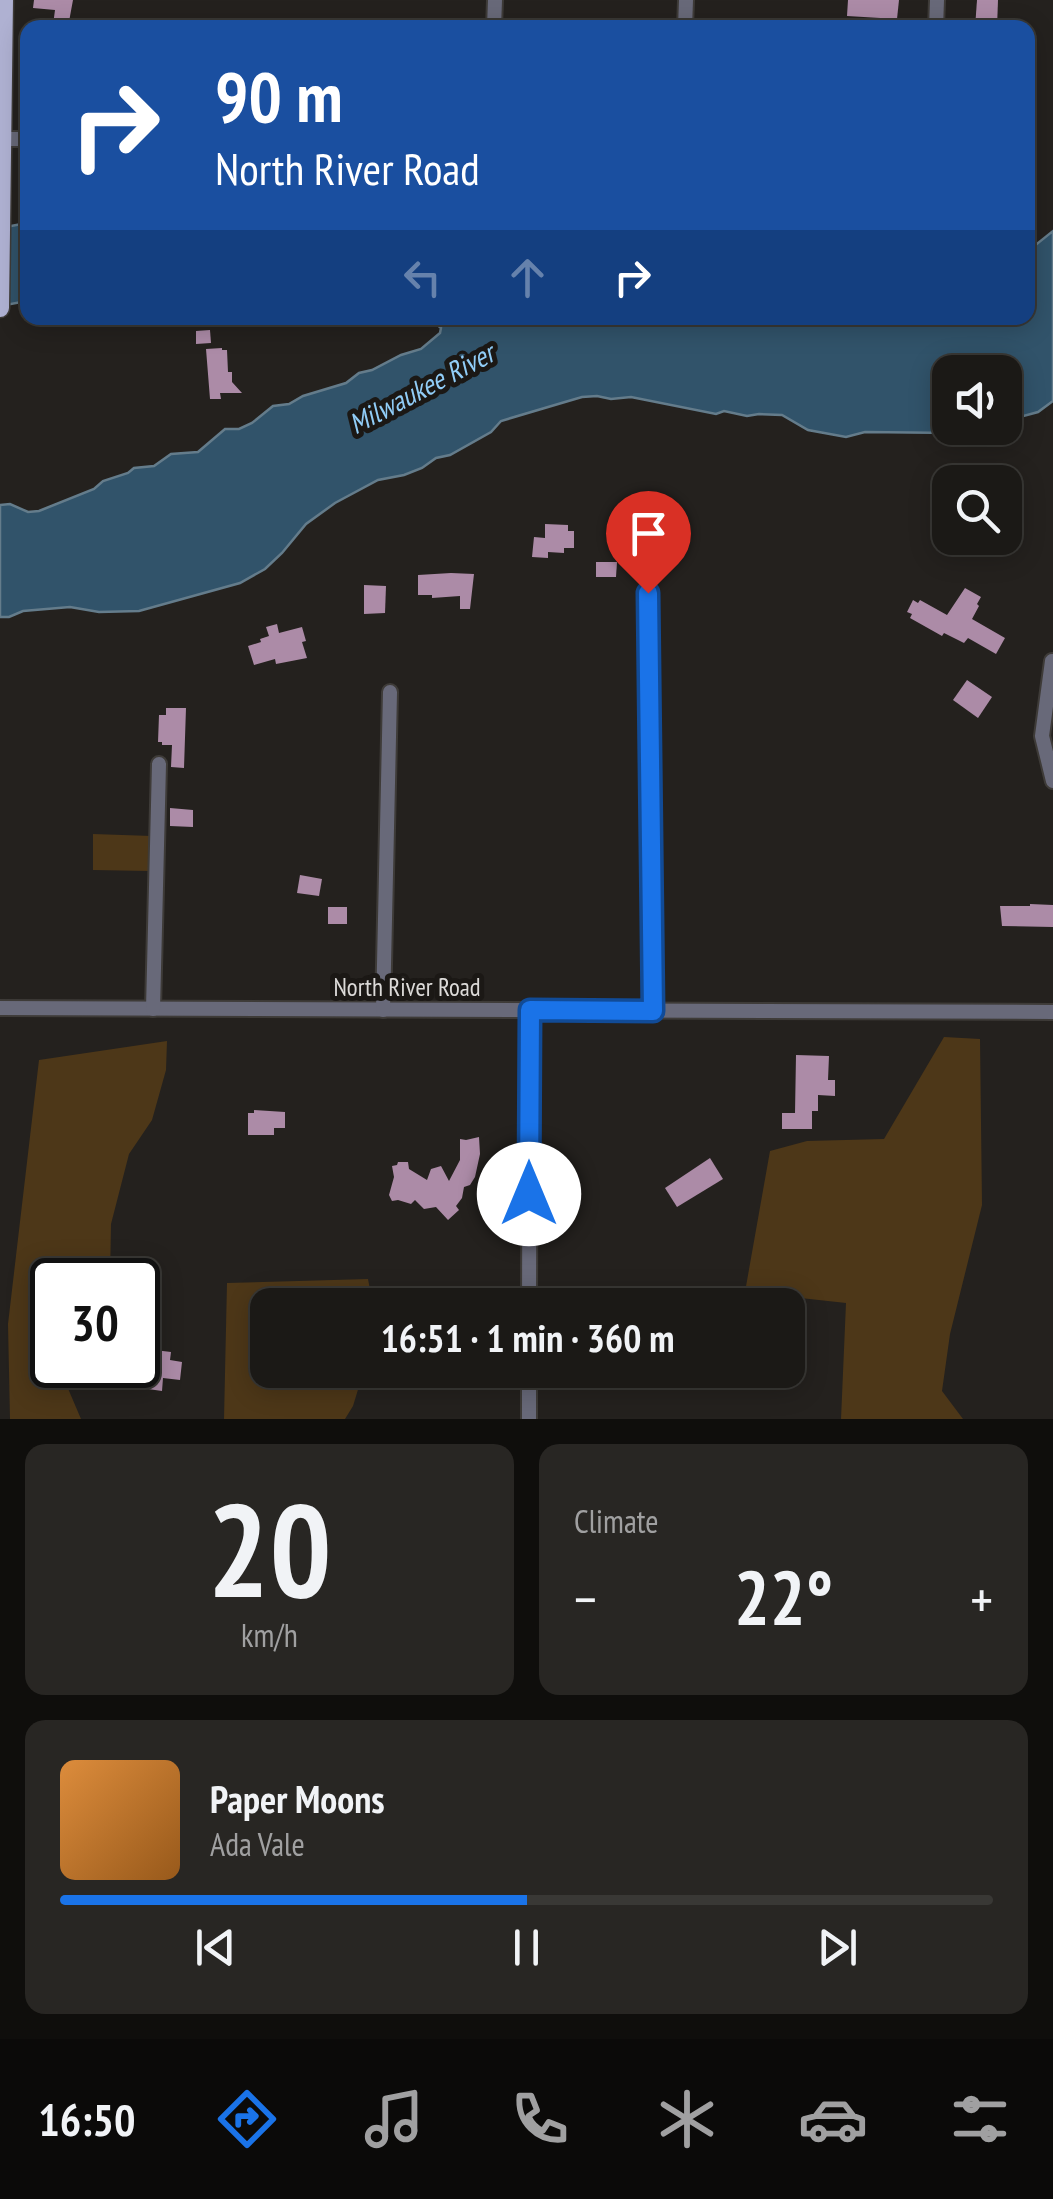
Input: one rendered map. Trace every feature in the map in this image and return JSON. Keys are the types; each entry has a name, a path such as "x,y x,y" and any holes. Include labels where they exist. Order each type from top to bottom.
{"main road":[{"path":"0,308 4,0"}],"street":[{"path":"648,593 653,1011"},
{"path":"1052,661 1042,736 1053,781"},
{"path":"383,1010 390,692"},
{"path":"153,1009 159,764"},
{"name":"North River Road","path":"0,1008 1053,1012"},
{"path":"529,1288 530,1010"},
{"path":"529,1388 529,1419"}],"shaded area":[{"path":"93,834 152,836 150,871 93,870"},
{"path":"944,1037 980,1039 982,1205 950,1334 942,1391 963,1419 841,1419 846,1303 805,1299 805,1288 746,1288 770,1151 807,1141 884,1139"},
{"path":"167,1041 166,1070 152,1120 129,1154 111,1224 110,1258 30,1258 30,1388 68,1388 81,1419 10,1419 8,1324 39,1060"},
{"path":"368,1279 370,1288 250,1288 250,1388 358,1388 345,1419 224,1419 227,1283"}],"water":[{"path":"20,224 20,302 0,306 0,228"},
{"name":"Milwaukee River","path":"1053,231 1053,401 1038,412 1022,416 1022,355 932,355 932,433 865,432 846,437 808,430 782,415 747,416 724,411 716,414 631,397 582,397 501,421 491,432 450,455 404,475 378,480 335,503 306,524 265,569 240,583 139,611 99,612 70,607 0,617 0,505 39,511 134,468 154,466 171,454 198,452 225,429 239,429 252,423 273,406 346,383 359,373 421,349 440,333 437,325 1035,325 1035,245"}],"building":[{"path":"34,0 73,0 69,20 54,20 55,10 33,8"},
{"path":"848,0 899,0 897,19 847,16"},
{"path":"977,0 998,0 997,20 976,20"},
{"path":"210,330 211,343 196,344 196,331"},
{"path":"206,349 227,350 232,382 242,393 220,393 221,399 210,399"},
{"path":"623,502 645,502 645,535 624,535"},
{"path":"545,524 568,525 568,531 574,531 574,548 564,548 564,553 548,552 548,558 532,557 534,537 545,538"},
{"path":"596,562 617,562 616,577 596,577"},
{"path":"474,574 470,609 460,609 460,596 418,595 418,575"},
{"path":"364,585 386,586 385,613 364,614"},
{"path":"965,588 981,597 972,619 1005,638 996,654 968,638 964,643 944,633 942,636 910,618 912,614 907,612 913,600 920,600 947,615"},
{"path":"277,624 279,633 302,627 307,658 276,664 275,659 254,665 248,646 269,636 266,627"},
{"path":"967,680 992,697 978,718 953,700"},
{"path":"166,708 186,708 184,768 171,767 172,745 158,742 159,715 166,715"},
{"path":"170,808 193,810 193,827 170,826"},
{"path":"300,875 322,879 319,896 297,893"},
{"path":"1053,905 1053,927 1002,926 1000,906"},
{"path":"328,907 347,907 347,924 328,924"},
{"path":"796,1055 829,1056 828,1080 835,1080 835,1096 818,1095 818,1111 812,1111 812,1129 782,1129 782,1113 795,1113"},
{"path":"285,1112 285,1128 274,1128 274,1135 248,1135 248,1113"},
{"path":"479,1137 475,1177 464,1187 456,1206 459,1210 448,1220 436,1207 424,1209 415,1200 411,1204 392,1201 392,1166 408,1162 409,1169 427,1180 431,1169 441,1166 449,1181 460,1160 460,1139"},
{"path":"710,1158 723,1179 677,1207 665,1188"},
{"path":"160,1351 171,1352 170,1360 182,1362 180,1380 163,1378 162,1391 148,1389 160,1388"}],"route":[{"path":"529,1194 530,1010 653,1011 648,593"}]}
